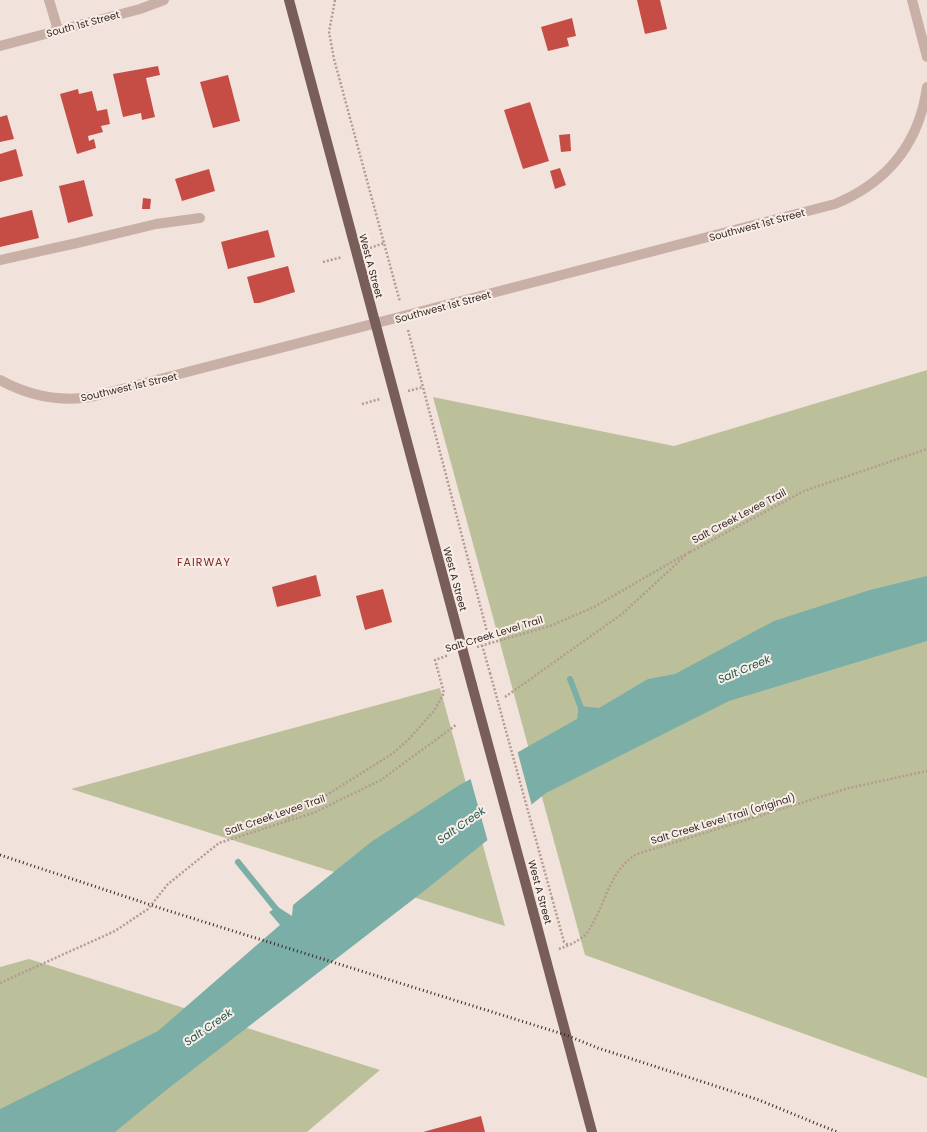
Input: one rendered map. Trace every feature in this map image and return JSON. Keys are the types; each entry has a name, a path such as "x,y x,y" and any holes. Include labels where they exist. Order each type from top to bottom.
{"main road":[{"name":"West A Street","path":"289,0 374,325 592,1132"}],"street":[{"path":"50,0 58,30"},
{"name":"South 1st Street","path":"0,46 140,9 164,0"},
{"path":"912,0 927,57"},
{"name":"Southwest 1st Street","path":"0,380 21,390 41,396 72,400 91,397 818,209 852,197 881,178 902,153 909,140 919,115 927,86"},
{"path":"0,260 156,224 200,218"}],"path":[{"name":"Salt Creek Levee Trail","path":"505,696 622,614 691,551 804,490 927,450"},
{"name":"Salt Creek Level Trail","path":"280,824 392,754 408,740 434,711 444,693 434,660 550,626 594,607 691,551"},
{"path":"482,645 564,942 569,946"},
{"name":"Salt Creek Levee Trail","path":"0,983 115,931 148,909 168,884 219,844 313,813 381,780 456,725"},
{"name":"Salt Creek Level Trail (original)","path":"544,953 569,946 585,934 621,865 636,854 850,788 927,771"}],"green space":[{"path":"927,370 927,1078 585,955 433,397 674,446"},
{"path":"440,688 505,926 71,789 436,689"},
{"path":"29,959 380,1070 307,1132 0,1132 0,967"}],"water":[{"name":"Salt Creek","path":"927,576 927,641 729,701 546,793 424,891 165,1091 115,1132 0,1132 0,1109 158,1031 280,925 269,912 278,907 292,916 293,905 371,842 458,786 577,719 579,706 599,708 648,679 675,674 774,621 870,590"}],"pier":[{"path":"517,750 532,806 488,842 470,777"}],"building":[{"path":"637,0 660,0 667,29 645,34"},
{"path":"572,18 576,36 567,38 569,46 548,51 541,27"},
{"path":"158,66 160,75 146,78 155,117 142,120 141,113 123,117 113,74"},
{"path":"228,75 240,121 213,128 200,82"},
{"path":"78,89 79,94 92,91 97,111 107,109 110,124 101,126 103,132 88,136 89,141 94,139 96,148 77,154 60,94"},
{"path":"530,102 549,161 523,169 504,110"},
{"path":"7,115 14,139 0,142 0,117"},
{"path":"570,134 571,151 561,152 559,135"},
{"path":"16,149 23,176 0,182 0,154"},
{"path":"560,168 566,185 555,189 550,171"},
{"path":"209,169 215,191 182,201 175,179"},
{"path":"84,180 93,216 68,223 59,186"},
{"path":"143,198 151,199 150,209 142,209"},
{"path":"32,210 39,238 0,247 0,218"},
{"path":"268,230 275,257 228,269 221,242"},
{"path":"288,266 295,292 259,303 254,303 247,277"},
{"path":"316,575 321,596 277,607 272,587"},
{"path":"383,589 392,622 365,630 356,596"},
{"path":"481,1116 485,1132 423,1132"}],"waterway":[{"path":"570,679 583,713"},
{"path":"238,862 280,914"}],"railway":[{"path":"0,855 166,910 566,1035 598,1048 759,1100 837,1132"}],"district":[{"name":"FAIRWAY","path":"204,562"}]}
